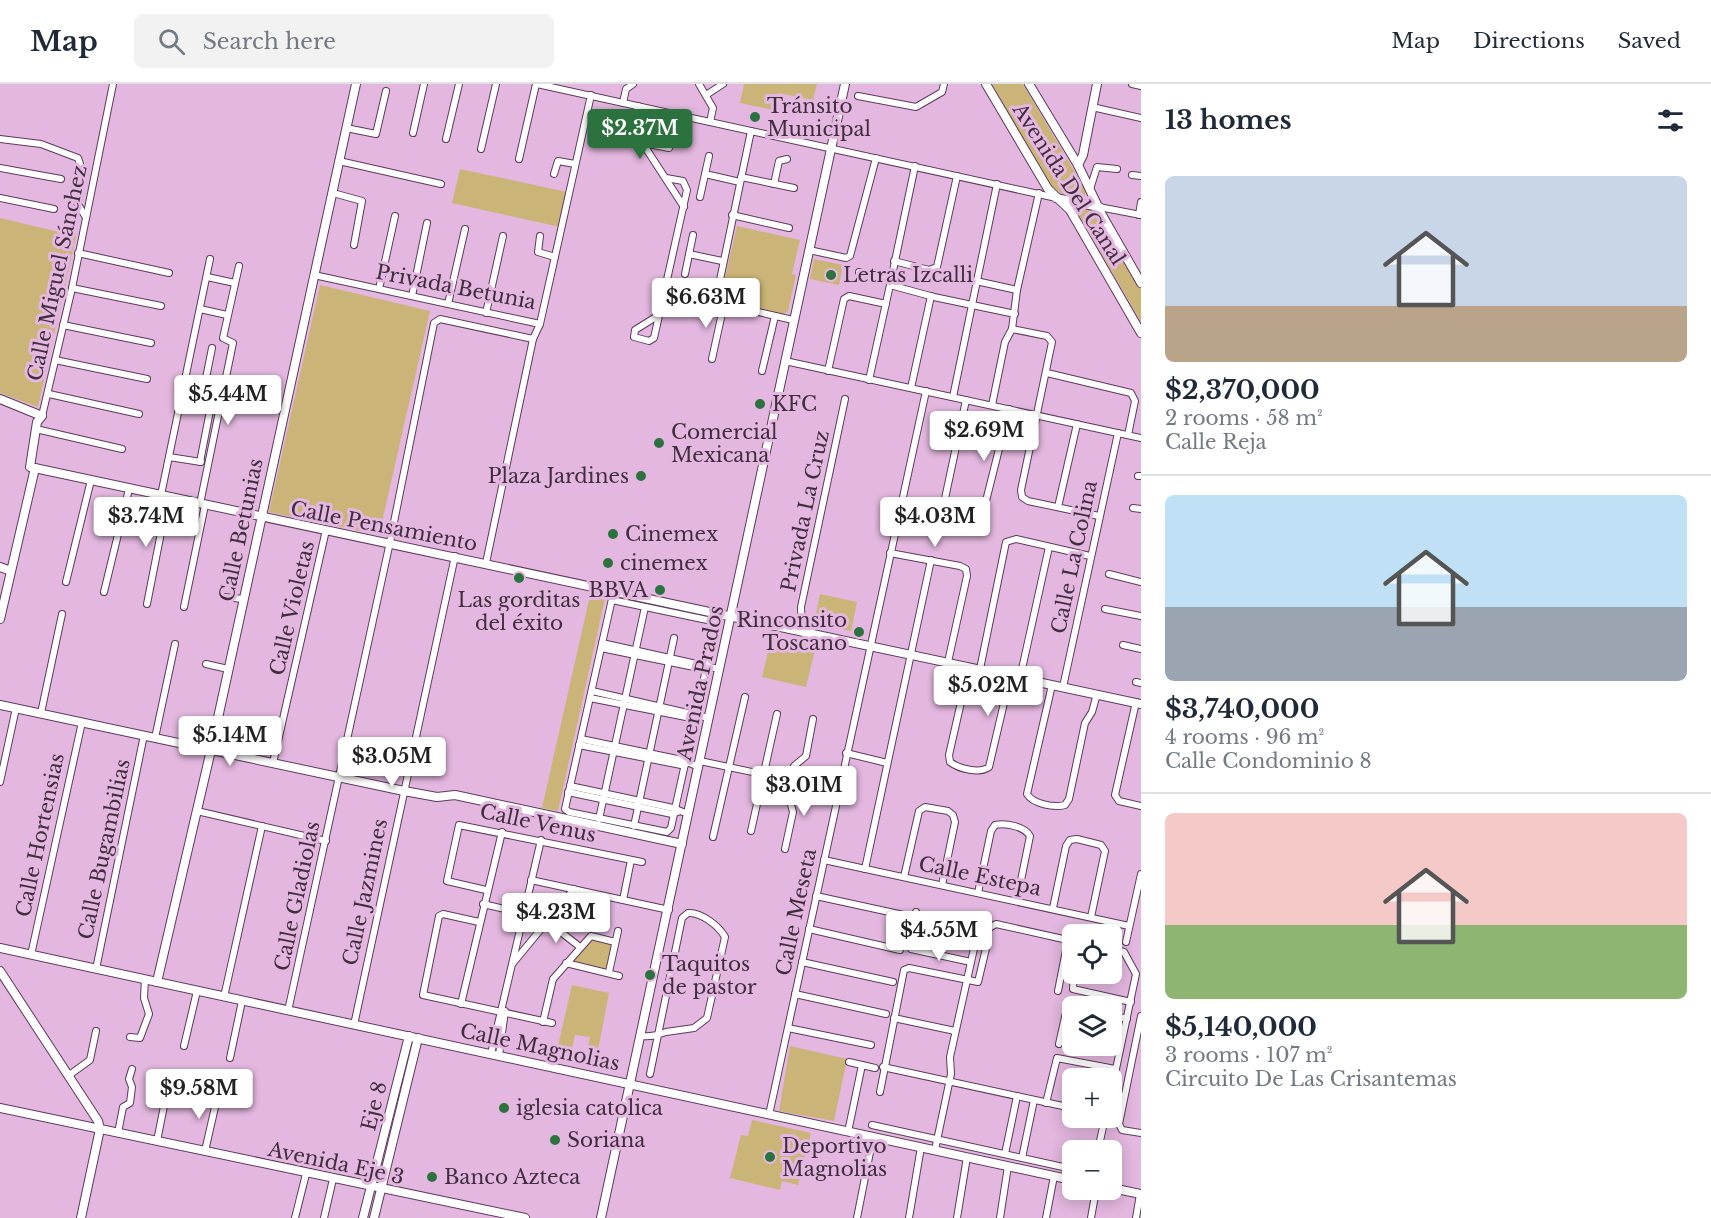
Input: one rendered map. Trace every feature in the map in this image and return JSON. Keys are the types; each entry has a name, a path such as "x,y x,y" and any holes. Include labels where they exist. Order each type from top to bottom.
{"main road":[{"name":"Avenida Prados","path":"601,1218 632,1083 845,84"},
{"name":"Avenida Del Canal","path":"986,84 1048,189 1062,199 1141,333"},
{"name":"Avenida Del Canal","path":"1029,84 1078,165 1140,280"},
{"name":"Calle Magnolias","path":"0,948 1062,1178"},
{"path":"0,971 98,1121 100,1129"},
{"name":"Eje 8","path":"374,1218 376,1188 409,1036"},
{"name":"Eje 8","path":"363,1218 376,1188 418,1038"},
{"name":"Avenida Eje 3","path":"0,1107 494,1215 525,1218"},
{"path":"1122,1190 1141,1194"}],"street":[{"name":"Calle Miguel Sánchez","path":"0,619 33,467 36,429 49,394 113,84"},
{"name":"Calle Betunias","path":"157,982 211,750 356,84"},
{"path":"413,133 424,84"},
{"path":"446,139 459,84"},
{"path":"481,149 496,84"},
{"path":"519,159 537,84 1140,215 1141,202"},
{"path":"623,103 626,89 633,84"},
{"path":"699,84 713,108 710,122"},
{"path":"706,95 723,84"},
{"path":"858,96 916,107 942,92 945,84"},
{"path":"1078,165 1083,155 1097,84"},
{"path":"1132,84 1141,86"},
{"path":"346,128 376,134 386,91"},
{"name":"Privada Betunia","path":"314,275 540,324 591,96"},
{"path":"638,106 634,131 684,207"},
{"path":"1092,107 1141,118"},
{"path":"634,125 671,132 674,136 669,148 643,143"},
{"path":"751,131 722,261 717,301 794,320"},
{"path":"0,139 41,144 78,158 80,164 73,196 85,216"},
{"path":"700,197 709,156"},
{"path":"809,250 846,258 850,256 876,158"},
{"path":"774,184 779,161 787,159"},
{"path":"339,161 441,184"},
{"path":"554,174 558,161 575,164"},
{"path":"869,380 915,166"},
{"path":"1090,190 1097,167 1117,169"},
{"path":"0,168 61,179"},
{"path":"705,174 794,188"},
{"path":"1132,175 1141,176"},
{"path":"894,261 928,270 937,267 957,176"},
{"path":"659,315 633,333 637,339 652,341 659,315 684,207 687,186 682,181 666,178"},
{"path":"952,397 997,184"},
{"path":"333,193 363,201 354,245"},
{"path":"992,405 1006,335 1012,330 1017,290 1039,193"},
{"path":"0,198 54,209"},
{"path":"732,215 789,228"},
{"path":"379,289 395,216"},
{"path":"412,296 427,223"},
{"path":"448,304 465,229"},
{"path":"685,274 693,235"},
{"path":"486,312 503,236"},
{"path":"540,236 538,252 555,257"},
{"path":"78,253 169,273"},
{"path":"689,254 722,261"},
{"path":"147,604 169,457 210,259"},
{"path":"184,607 203,505 208,463 233,343 223,338 239,266"},
{"path":"859,272 931,296 1015,314"},
{"path":"207,276 235,283"},
{"path":"976,281 1017,290"},
{"path":"72,288 161,306"},
{"path":"911,388 931,296"},
{"path":"828,371 845,297 886,304"},
{"path":"712,359 724,304"},
{"path":"200,309 227,315"},
{"path":"762,371 775,316"},
{"name":"Calle Gladiolas","path":"288,1011 340,777 435,321 440,319 533,339"},
{"path":"486,563 533,339 540,324"},
{"path":"63,325 151,343"},
{"path":"1012,330 1051,340 1047,373 1021,490 1022,497 1028,501 1099,516"},
{"path":"205,383 212,348"},
{"path":"55,360 147,379"},
{"path":"785,361 1141,438"},
{"path":"1047,373 1126,391 1138,396 1128,435"},
{"path":"185,380 224,387"},
{"path":"200,462 215,385"},
{"name":"Calle Meseta","path":"769,1115 926,391"},
{"path":"49,394 139,414"},
{"path":"0,399 42,416"},
{"name":"Privada La Cruz","path":"802,630 801,607 845,399"},
{"path":"940,522 966,400"},
{"path":"899,512 971,528 978,527 1009,409"},
{"path":"1058,507 1077,424"},
{"path":"36,429 122,449"},
{"name":"Calle La Colina","path":"1063,687 1118,433"},
{"path":"169,457 208,463"},
{"name":"Calle Pensamiento","path":"33,467 261,518 390,542 1138,703"},
{"path":"66,582 91,480"},
{"path":"104,592 129,489"},
{"path":"1133,508 1141,509"},
{"name":"Calle Violetas","path":"273,763 326,530"},
{"path":"981,669 1005,546 1009,540 1016,539 1090,556"},
{"path":"969,667 949,759 952,765 980,771 986,770 990,764 1004,703 1011,694 1017,677 1049,547"},
{"path":"890,553 966,569 967,576 948,662"},
{"name":"Calle Jazmines","path":"354,1024 455,556"},
{"path":"865,868 931,560"},
{"path":"0,567 11,571"},
{"path":"1109,574 1141,582"},
{"path":"612,600 714,622 716,626 676,812 671,828 667,832 567,812 565,807 614,590"},
{"path":"224,597 243,599"},
{"path":"599,819 645,607"},
{"path":"1105,609 1141,616"},
{"path":"41,713 62,614"},
{"path":"634,826 674,638"},
{"path":"155,738 175,644"},
{"path":"1123,645 1141,649"},
{"path":"602,646 719,669"},
{"path":"206,664 228,669"},
{"path":"1052,685 1028,790 1029,797 1050,804 1065,805 1069,799 1085,723 1092,712 1096,694"},
{"path":"591,694 708,718"},
{"path":"713,837 745,697"},
{"path":"1138,703 1115,795 1122,802 1141,806"},
{"path":"0,705 404,791 437,797 455,795 682,844"},
{"path":"0,782 16,708"},
{"path":"751,831 777,714"},
{"path":"785,849 793,812 788,794 793,780 794,766 805,758 813,719"},
{"name":"Calle Hortensias","path":"31,955 82,722"},
{"name":"Calle Bugambilias","path":"96,969 144,735"},
{"path":"580,742 685,764 729,767 793,780"},
{"path":"846,753 887,763"},
{"path":"569,789 688,814"},
{"path":"904,877 919,811 925,807 948,811 954,815 955,822 942,885"},
{"path":"197,812 326,841"},
{"name":"Calle Venus","path":"486,890 447,881 458,828 463,824 642,862"},
{"path":"978,893 991,831 995,825 1002,824 1023,829 1030,836 1017,900"},
{"path":"224,997 262,826"},
{"path":"461,1004 486,890 502,832"},
{"path":"1053,908 1066,846 1073,839 1101,845 1105,851 1091,917"},
{"path":"495,1054 522,912 541,840"},
{"path":"623,900 631,860"},
{"name":"Calle Estepa","path":"824,860 1129,926"},
{"path":"1126,942 1141,874"},
{"path":"531,880 669,910"},
{"path":"512,965 574,890"},
{"path":"816,896 908,916"},
{"path":"483,904 522,912"},
{"path":"916,912 910,948 970,962"},
{"path":"642,1036 659,1035 694,1028 705,1021 725,937 722,931 697,913 686,913 682,918 659,1035 650,1074"},
{"path":"479,922 443,914 438,918 423,993 426,997 503,1011 552,1023"},
{"path":"548,922 580,947"},
{"path":"935,1150 950,1082 950,1057 955,1031 977,935 994,924 1062,938"},
{"path":"809,929 900,950"},
{"path":"609,972 618,931"},
{"path":"543,1022 552,980 580,947 590,936 615,942"},
{"path":"880,1092 883,1067 906,969 980,981 988,939"},
{"path":"1115,1068 1136,975 1122,952"},
{"path":"802,962 893,982"},
{"path":"566,963 619,976"},
{"path":"1058,991 1062,974"},
{"path":"130,1037 140,1038 149,1014 144,998 145,980"},
{"path":"1072,984 1074,989 1131,1002"},
{"path":"184,1046 197,991"},
{"path":"795,994 886,1014"},
{"path":"230,1058 242,1001"},
{"path":"1141,1016 1119,1124 1122,1130 1141,1133"},
{"path":"894,1018 955,1031"},
{"path":"1122,1018 1127,1019"},
{"path":"788,1028 871,1046"},
{"path":"1059,1044 1062,1030"},
{"path":"69,1076 90,1060 96,1031"},
{"path":"1046,1103 1057,1058 1110,1068"},
{"path":"849,1062 875,1068"},
{"path":"848,1132 862,1065"},
{"path":"883,1067 1062,1106"},
{"path":"118,1133 123,1107 130,1103 132,1087 129,1079 132,1069"},
{"path":"157,1141 168,1086"},
{"path":"205,1151 218,1094"},
{"path":"1005,1154 1017,1096"},
{"path":"1022,1158 1034,1100"},
{"path":"872,1125 1062,1167"},
{"path":"81,1218 100,1129"},
{"path":"857,1218 873,1137"},
{"path":"909,1218 921,1147"},
{"path":"957,1218 968,1157"},
{"path":"1000,1218 1008,1166"},
{"path":"295,1218 306,1174"},
{"path":"1046,1218 1054,1176"},
{"path":"324,1218 333,1179"},
{"path":"1136,1218 1141,1194"},
{"path":"1091,1218 1094,1200"}],"shaded area":[{"path":"744,84 817,84 813,100 778,93 774,110 740,103"},
{"path":"992,84 1023,84 1086,191 1084,200 1064,195 1049,185"},
{"path":"460,169 567,192 560,227 452,203"},
{"path":"1074,206 1100,210 1141,285 1141,322"},
{"path":"0,218 76,236 38,407 0,393"},
{"path":"737,226 800,240 792,274 796,275 788,311 783,314 723,301 721,295"},
{"path":"814,259 843,265 839,285 810,279"},
{"path":"320,285 430,311 379,535 269,512"},
{"path":"591,591 606,594 558,811 542,808"},
{"path":"820,594 857,602 851,631 814,624"},
{"path":"772,635 816,645 806,687 762,677"},
{"path":"589,933 615,939 609,972 568,965"},
{"path":"572,985 609,993 596,1061 586,1059 590,1037 575,1035 572,1048 558,1046"},
{"path":"790,1046 847,1059 834,1121 779,1111"},
{"name":"Deportivo Magnolias","path":"752,1120 811,1133 798,1185 782,1181 780,1190 730,1178 741,1135 748,1136"}],"place":[{"name":"Tránsito Municipal","path":"755,117"},
{"name":"Letras Izcalli","path":"831,275"},
{"name":"KFC","path":"760,404"},
{"name":"Comercial Mexicana","path":"659,443"},
{"name":"Plaza Jardines","path":"641,476"},
{"name":"Cinemex","path":"613,534"},
{"name":"cinemex","path":"608,563"},
{"name":"Las gorditas del éxito","path":"519,578"},
{"name":"BBVA","path":"660,590"},
{"name":"Rinconsito Toscano","path":"859,632"},
{"name":"Taquitos de pastor","path":"650,975"},
{"name":"iglesia catolica","path":"504,1108"},
{"name":"Soriana","path":"555,1140"},
{"name":"Deportivo Magnolias","path":"770,1157"},
{"name":"Banco Azteca","path":"432,1177"}]}
